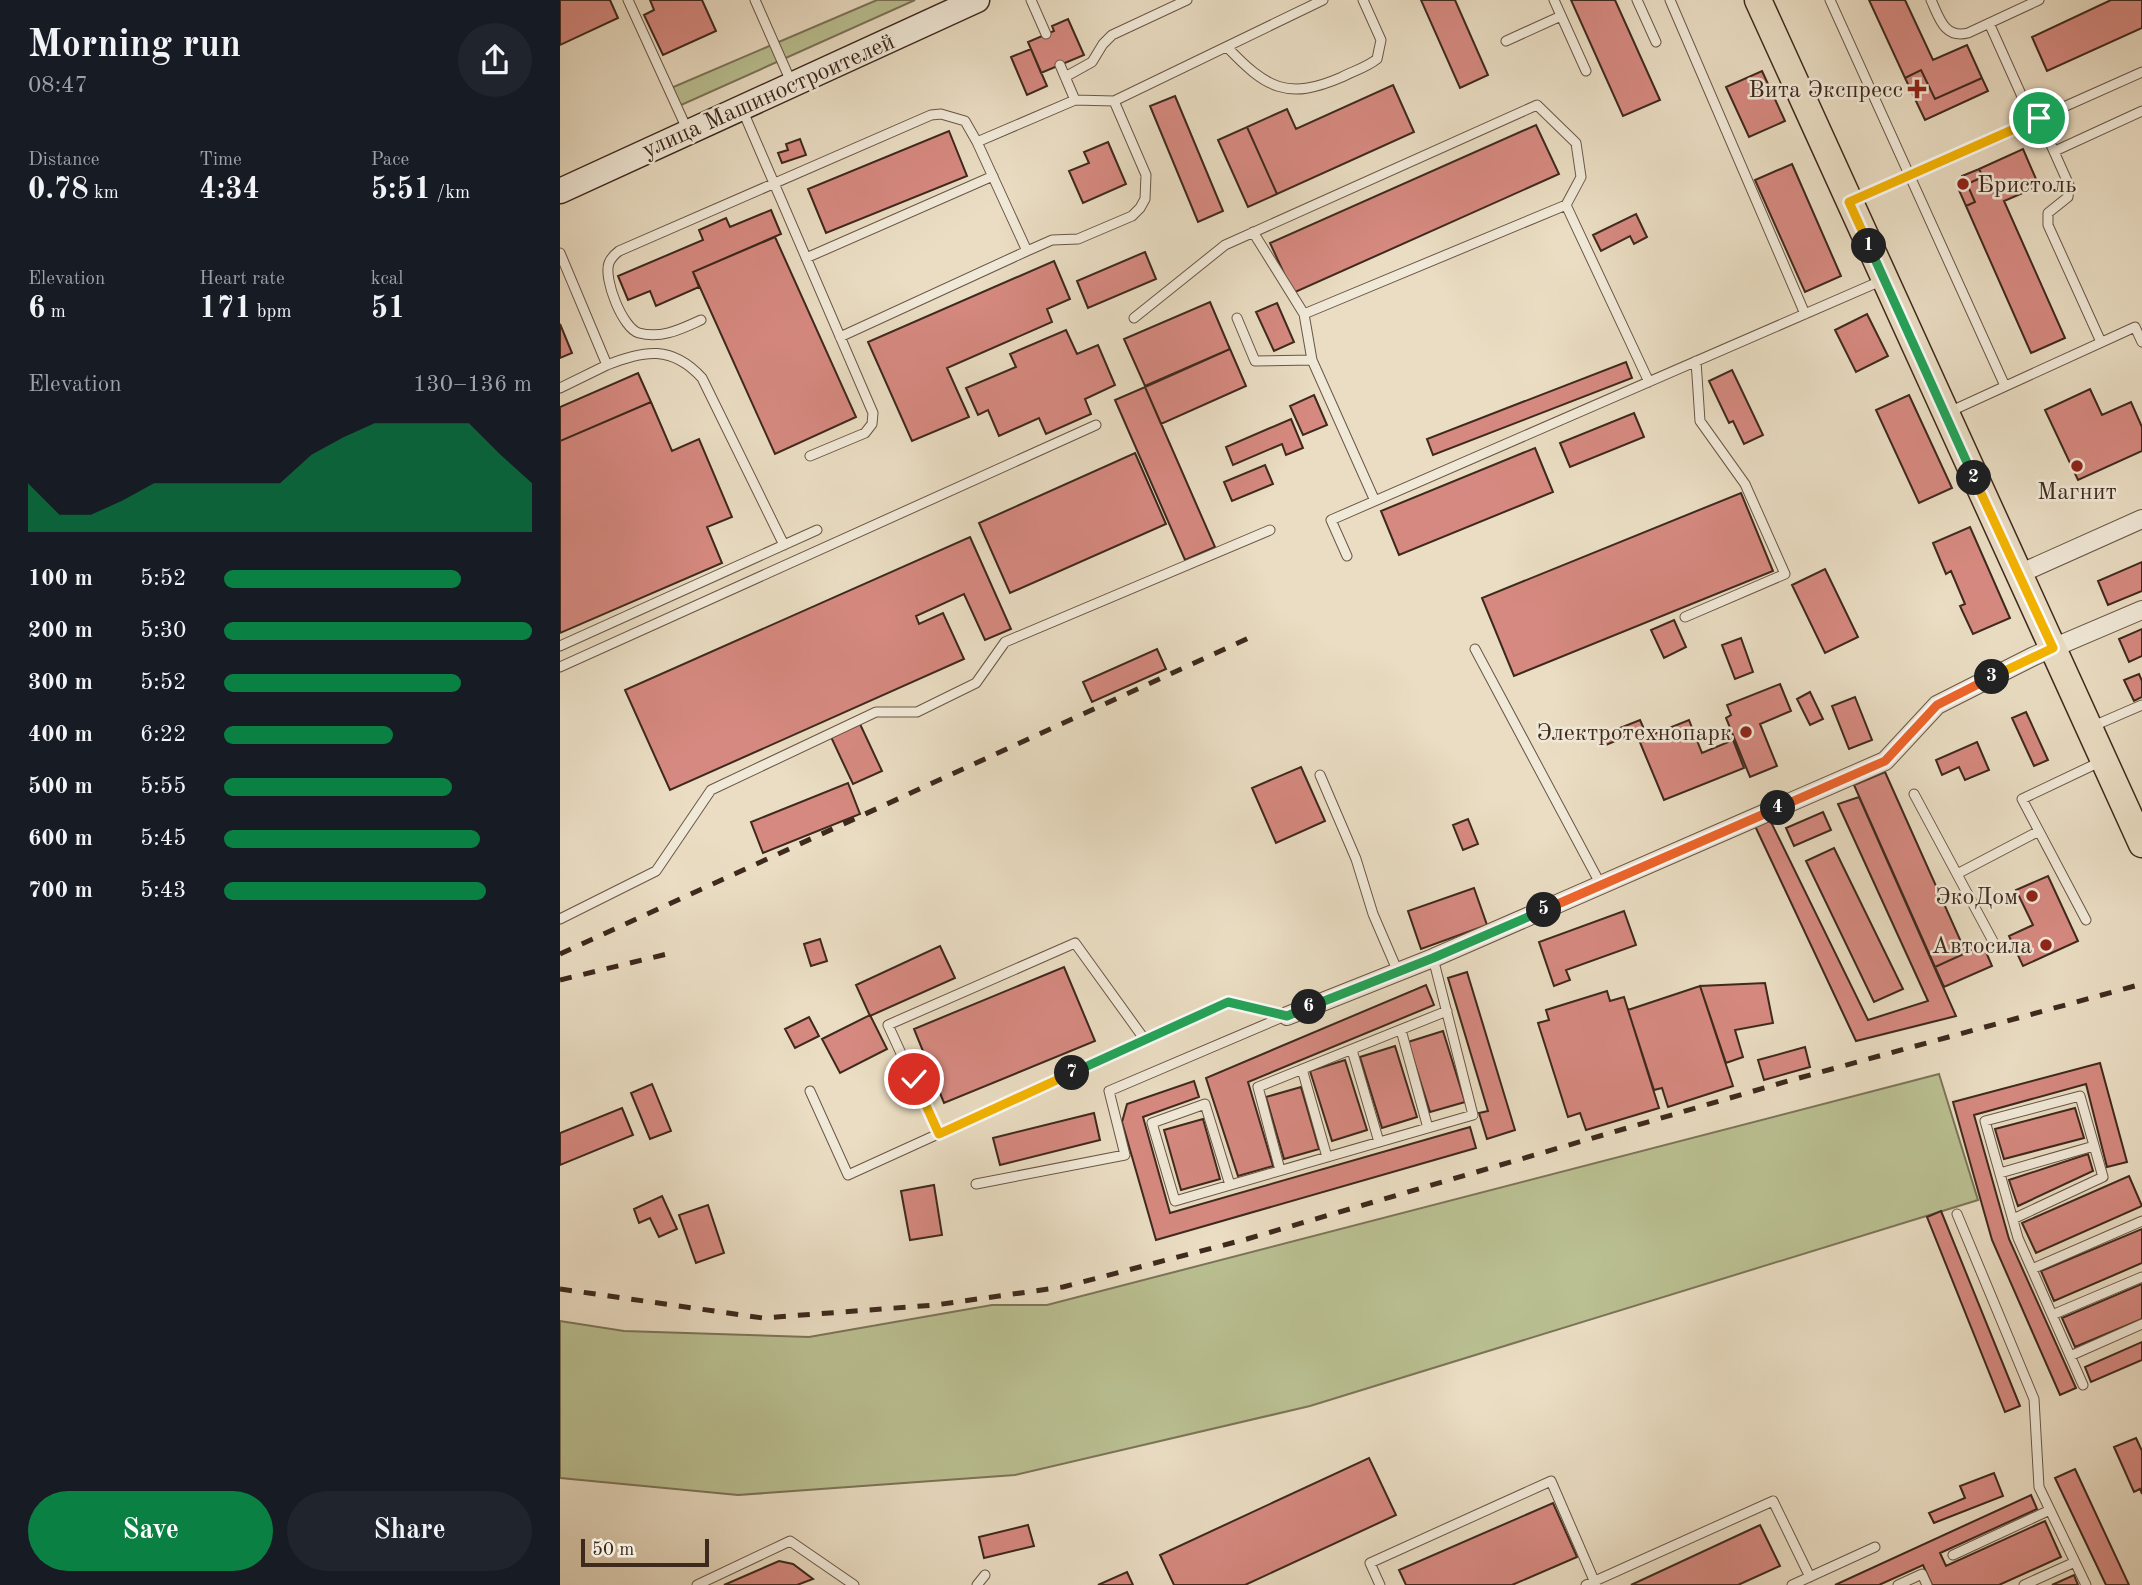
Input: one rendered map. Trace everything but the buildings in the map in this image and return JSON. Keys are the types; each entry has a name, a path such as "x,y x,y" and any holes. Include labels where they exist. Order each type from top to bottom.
{"main road":[{"path":"1758,0 1944,414 2142,844"},
{"name":"улица Машиностроителей","path":"560,191 974,1"}],"street":[{"path":"2019,574 2142,519"},
{"path":"1287,1016 1433,958 1885,761 1937,705 2053,648 2142,610"}],"lane":[{"path":"628,0 688,131"},
{"path":"755,0 792,86"},
{"path":"1031,0 1046,34"},
{"path":"1065,77 1092,62 1112,35 1187,0"},
{"path":"977,142 1075,100 1114,101 1323,0"},
{"path":"1227,47 1253,74 1268,83 1285,87 1316,88 1377,59 1381,40 1363,0"},
{"path":"1554,0 1586,71"},
{"path":"1637,0 1656,42"},
{"path":"1670,0 1805,314"},
{"path":"1830,0 2005,386"},
{"path":"1931,0 1942,23 1953,34 1968,33 2039,0"},
{"path":"1506,41 1561,16"},
{"path":"1989,23 2036,120 2055,151 2070,192 2064,201 2048,213 2048,225 2101,342"},
{"path":"1060,65 1075,100"},
{"path":"1849,202 2142,72"},
{"path":"840,337 1052,240 1078,239 1132,216 1146,199 1146,175 1114,101"},
{"path":"1134,318 1225,245 1537,105 1576,143 1581,177 1566,205 1304,314"},
{"path":"742,107 873,413 872,424 865,433 810,456"},
{"path":"2055,151 2142,111"},
{"path":"701,320 656,336 630,330 608,280 609,263 619,251 931,115 942,114 965,121 1027,251"},
{"path":"806,258 993,176"},
{"path":"1566,205 1649,382"},
{"path":"1253,232 1304,314 1312,360 1375,501"},
{"path":"560,253 607,365"},
{"path":"1347,556 1331,520 1884,279"},
{"path":"1237,318 1255,360 1312,360"},
{"path":"1944,414 2135,327 2142,342"},
{"path":"560,388 632,355 662,353 694,369 702,378 784,545"},
{"path":"1685,617 1785,574 1745,484 1700,421 1696,361"},
{"path":"560,667 1096,425"},
{"path":"560,646 817,530"},
{"path":"560,919 656,871 711,790 876,712 917,712 976,683 1004,642 1270,530"},
{"path":"1475,649 1601,885"},
{"path":"2089,728 2142,705"},
{"path":"2086,920 2022,799 2104,761"},
{"path":"1320,775 1356,859 1373,914 1398,972"},
{"path":"1914,794 1995,945"},
{"path":"1957,874 2039,831"},
{"path":"939,1134 888,1025 1075,943 1145,1040"},
{"path":"1230,1185 1205,1104 1153,1123 1175,1200 1230,1185 1473,1115 1433,958"},
{"path":"810,1091 848,1175 1228,1002 1287,1016"},
{"path":"1280,1170 1258,1087 1447,1011"},
{"path":"976,1184 1125,1155 1109,1091 1287,1016"},
{"path":"1401,1030 1429,1128"},
{"path":"1352,1050 1379,1142"},
{"path":"1302,1069 1327,1157"},
{"path":"2013,1219 2103,1177 2080,1096 1985,1121 2013,1219 2083,1385"},
{"path":"2000,1173 2094,1146"},
{"path":"1957,1214 2034,1399 2039,1487 2086,1585"},
{"path":"2032,1269 2142,1221"},
{"path":"2052,1315 2142,1277"},
{"path":"2070,1356 2142,1324"},
{"path":"1380,1585 1370,1563 1551,1481 1592,1584 1773,1501 1810,1577"},
{"path":"1953,1555 2050,1510"},
{"path":"703,1584 790,1541 854,1585"},
{"path":"1792,1585 1875,1547"},
{"path":"2024,1585 2075,1562"},
{"path":"977,1585 985,1574"},
{"path":"1898,1585 1922,1574 1927,1585"}],"green space":[{"path":"877,0 915,0 679,106 671,88"},
{"path":"1939,1074 1978,1200 1310,1406 1015,1475 738,1495 560,1478 560,1321 624,1331 809,1337 992,1305 1047,1305"}],"railway":[{"path":"560,954 1253,636"},
{"path":"560,980 667,954"},
{"path":"560,1289 763,1318 935,1305 1063,1287 1247,1239 1788,1081 2142,984"}],"place":[{"name":"Вита Экспресс","path":"1917,89"},
{"name":"Бристоль","path":"1963,184"},
{"name":"Магнит","path":"2077,466"},
{"name":"Электротехнопарк","path":"1746,732"},
{"name":"ЭкоДом","path":"2032,896"},
{"name":"Автосила","path":"2046,945"}],"route":[{"path":"914,1079 939,1134 1228,1002 1287,1016 1433,958 1885,761 1937,705 2053,648 1849,202 2039,118"}]}
